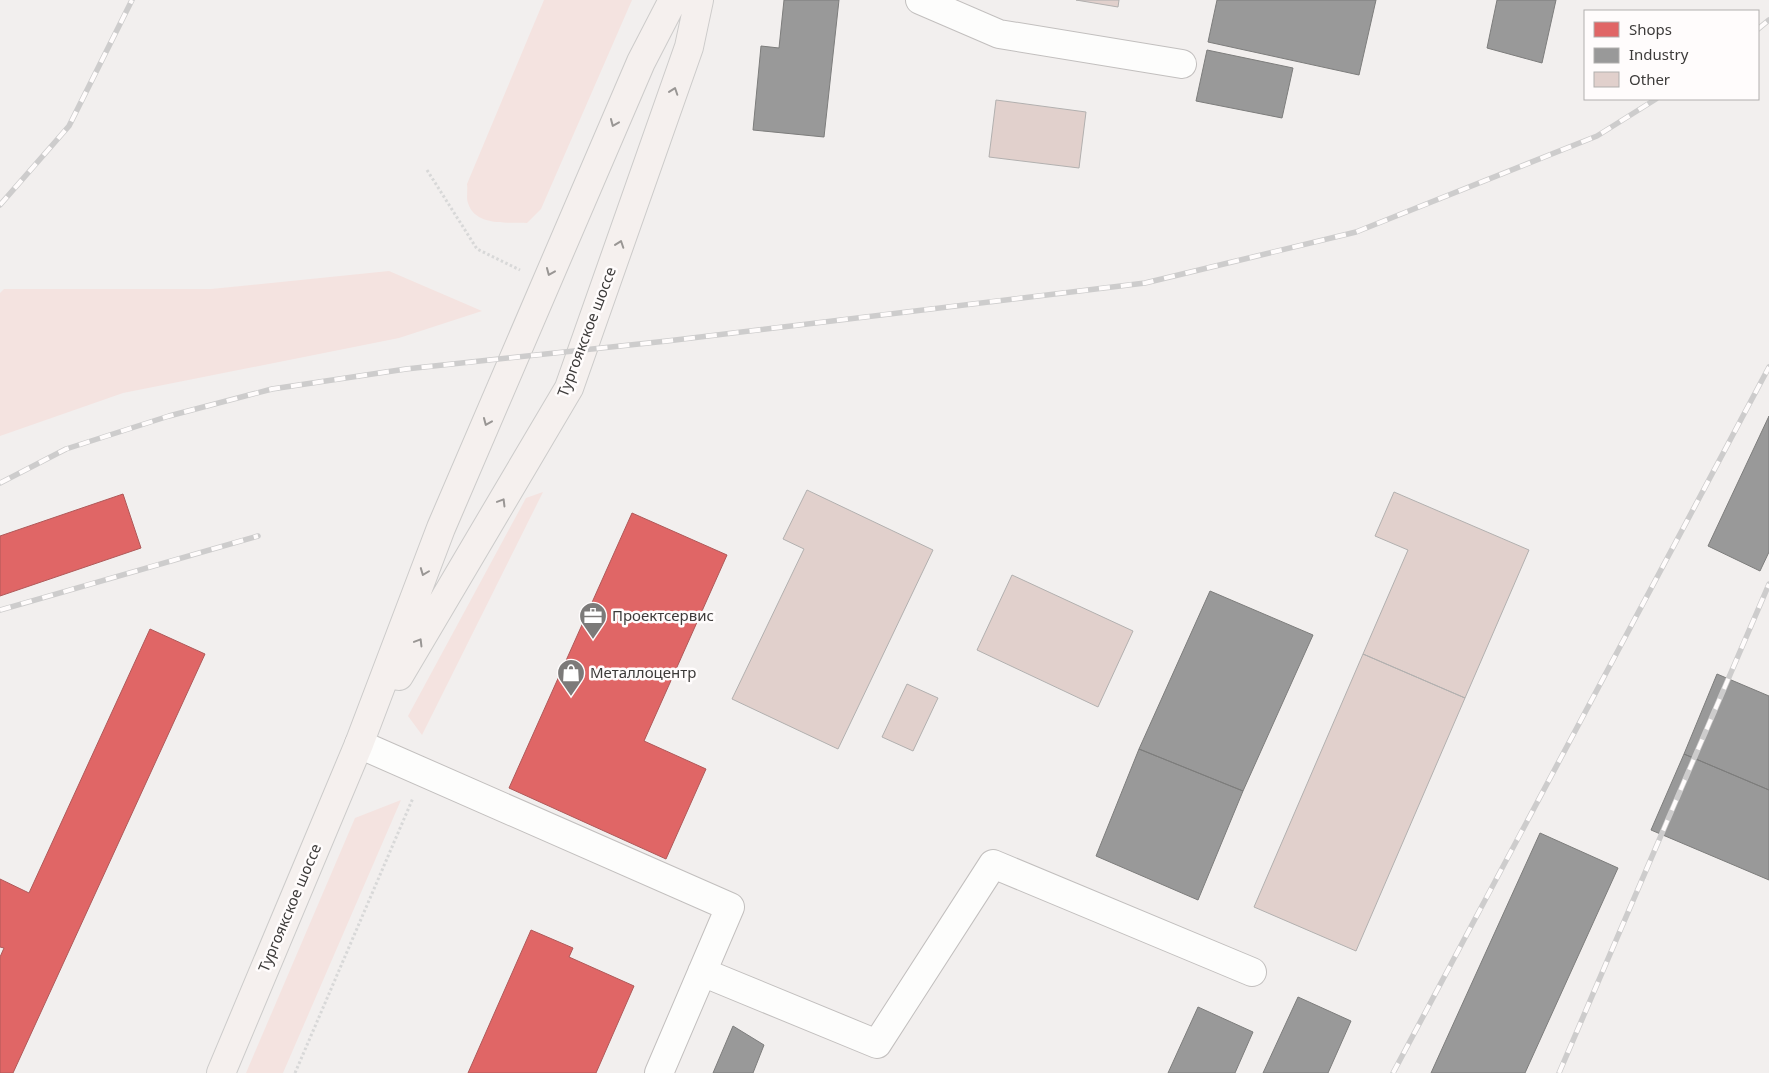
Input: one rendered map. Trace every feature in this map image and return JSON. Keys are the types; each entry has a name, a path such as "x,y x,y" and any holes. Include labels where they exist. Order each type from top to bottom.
{"main road":[{"name":"Тургоякское шоссе","path":"221,1073 359,744 441,528 640,62 673,0"},
{"name":"Тургоякское шоссе","path":"359,744 569,388 689,47 699,0"}],"lane":[{"path":"920,0 999,34 1182,64"},
{"path":"359,744 730,907 659,1073"},
{"path":"702,972 877,1044 993,864 1252,972"}],"path":[{"path":"427,170 477,249 546,282"},
{"path":"295,1073 425,772"}],"shaded area":[{"path":"544,0 632,0 541,209 527,223 493,222 485,220 472,211 467,201 467,184"},
{"path":"389,271 482,311 399,338 123,393 0,436 0,293 4,289 211,289"},
{"path":"543,492 422,735 408,716 526,498"},
{"path":"401,800 283,1073 246,1073 355,818"}],"building: Shops":[{"path":"123,494 141,548 0,596 0,536"},
{"path":"632,513 727,555 644,741 706,769 666,859 509,788"},
{"path":"150,629 205,654 13,1073 0,1073 0,957 4,948 0,947 0,879 29,893"},
{"path":"531,930 573,948 569,957 634,986 596,1073 468,1073"}],"building: Industry":[{"path":"784,0 839,0 824,137 753,130 761,46 779,48"},
{"path":"1217,0 1376,0 1359,75 1208,42"},
{"path":"1497,0 1556,0 1542,63 1487,48"},
{"path":"1207,50 1293,68 1282,118 1196,101"},
{"path":"1769,416 1769,552 1760,571 1708,546"},
{"path":"1210,591 1313,635 1243,791 1139,749"},
{"path":"1717,674 1769,696 1769,790 1684,754"},
{"path":"1139,749 1243,791 1198,900 1096,856"},
{"path":"1684,754 1769,790 1769,880 1651,830"},
{"path":"1540,833 1618,868 1525,1073 1431,1073"},
{"path":"1298,997 1351,1021 1328,1073 1263,1073"},
{"path":"1198,1007 1253,1032 1235,1073 1168,1073"},
{"path":"733,1026 764,1045 753,1073 713,1073"}],"building: Other":[{"path":"1076,0 1119,0 1118,7"},
{"path":"996,100 1086,112 1079,168 989,157"},
{"path":"807,490 933,550 838,749 732,699 804,549 783,539"},
{"path":"1394,492 1529,550 1465,698 1363,654 1408,550 1375,536"},
{"path":"1012,575 1133,631 1098,707 977,650"},
{"path":"1363,654 1465,698 1356,951 1254,907"},
{"path":"907,684 938,698 913,751 882,737"}],"railway":[{"path":"0,205 69,126 132,0"},
{"path":"1759,28 1769,20"},
{"path":"0,483 66,449 169,416 272,389 406,369 667,341 1145,283 1356,232 1597,136 1654,100"},
{"path":"1393,1073 1769,367"},
{"path":"0,610 258,536"},
{"path":"1559,1073 1769,584"}],"place":[{"name":"Проектсервис","path":"593,640"},
{"name":"Металлоцентр","path":"571,697"}]}
